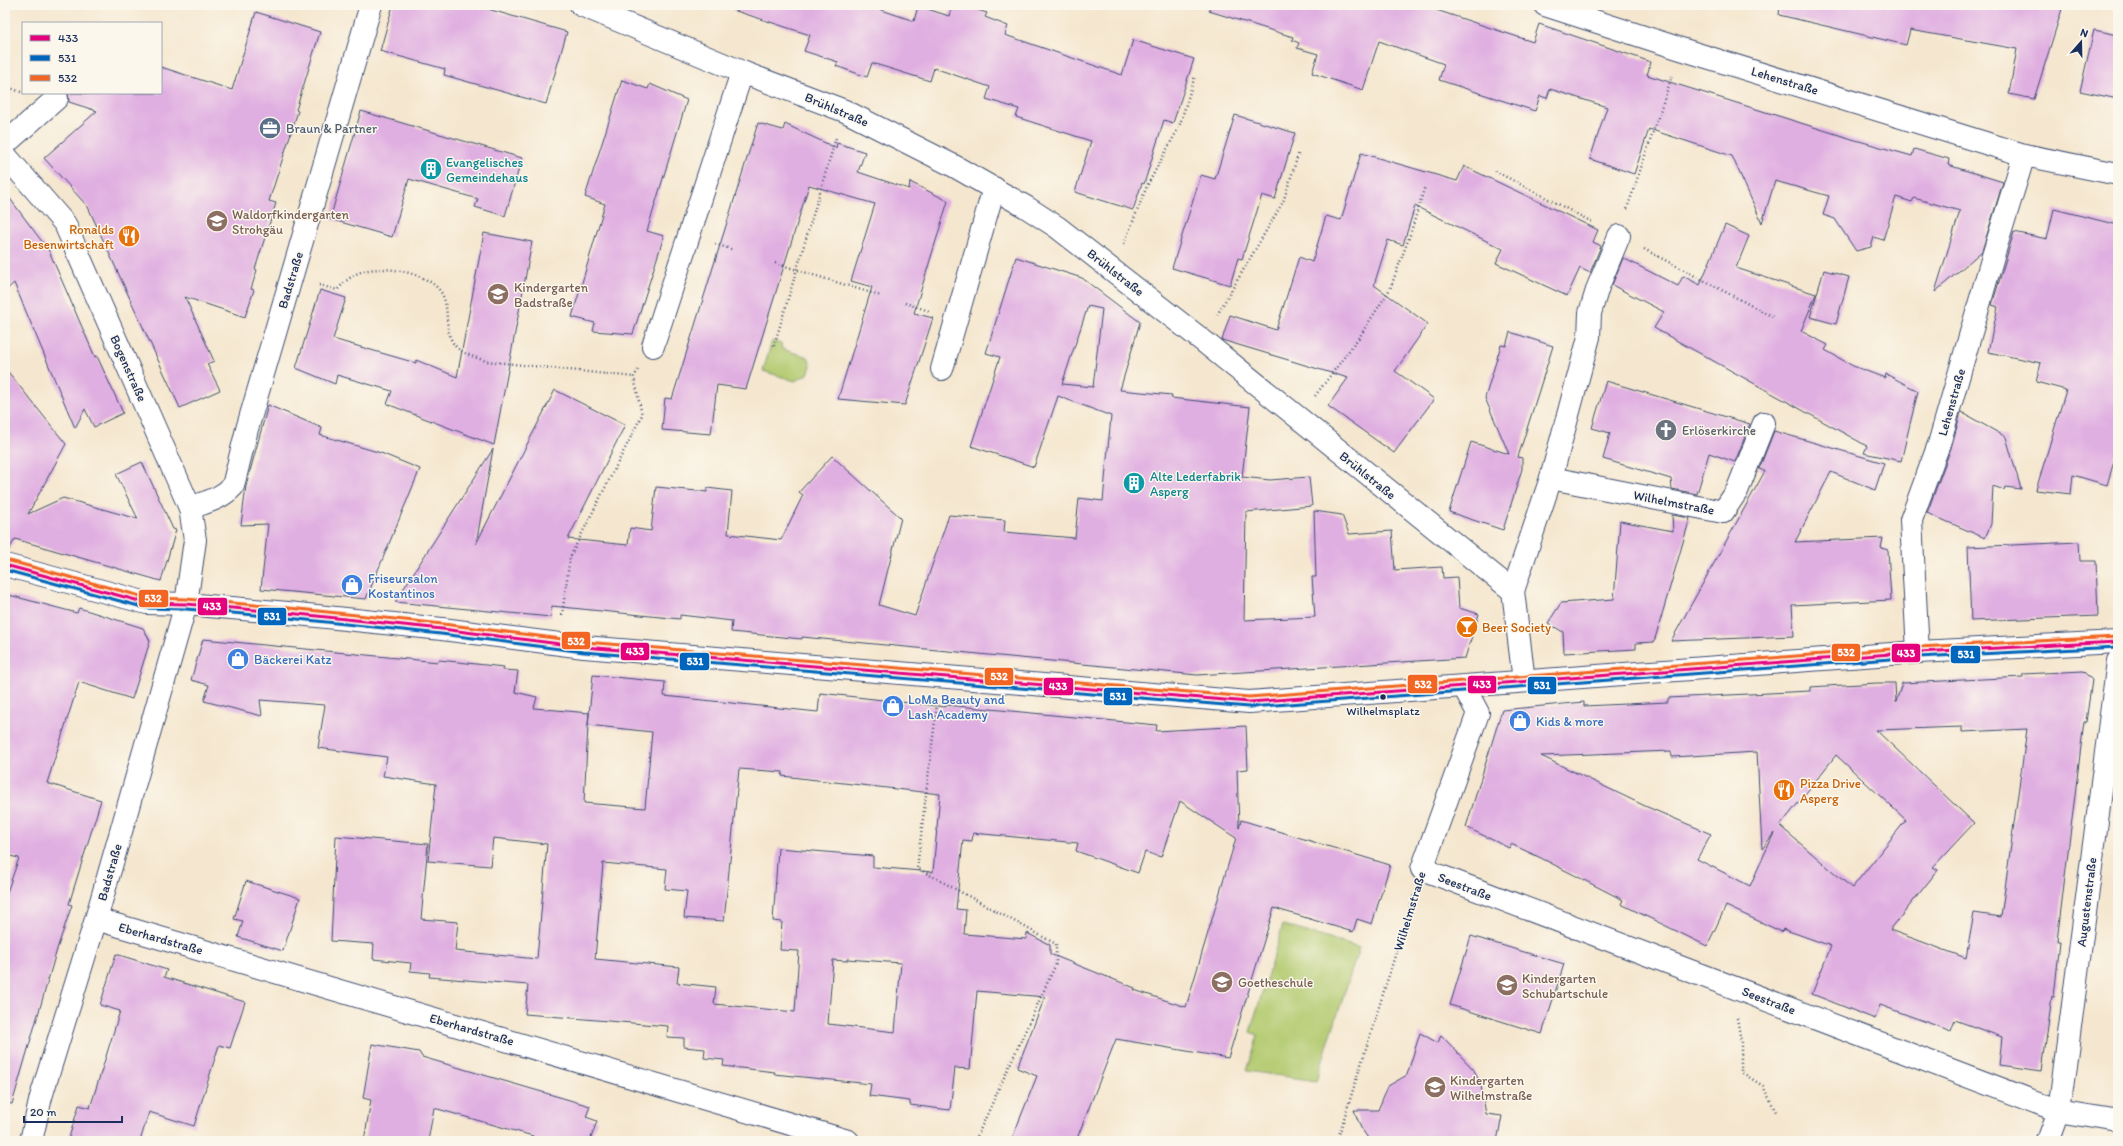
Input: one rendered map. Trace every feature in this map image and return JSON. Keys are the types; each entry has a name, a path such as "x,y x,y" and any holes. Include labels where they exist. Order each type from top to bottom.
{"street":[{"name":"Badstraße","path":"190,508 215,500 233,486 246,428 371,5"},
{"name":"Brühlstraße","path":"581,5 742,72 845,111 954,166 994,188 1057,227 1202,340 1513,591"},
{"name":"Lehenstraße","path":"1545,5 1681,49 2024,155 2118,174"},
{"path":"653,346 742,72"},
{"path":"5,144 57,98"},
{"name":"Bogenstraße","path":"5,155 65,224 190,508 195,540 186,604"},
{"name":"Lehenstraße","path":"1918,652 1911,520 1939,444 1992,256 2024,155"},
{"path":"942,369 994,188"},
{"path":"1524,681 1513,591 1551,478 1589,337 1590,313 1598,287 1619,236"},
{"name":"Wilhelmstraße","path":"1551,478 1723,512 1736,491 1764,422"},
{"path":"5,565 147,603 186,604 442,628 558,643 940,677 1249,702 1918,652 2118,642"},
{"name":"Badstraße","path":"30,1141 186,604"},
{"name":"Augustenstraße","path":"2048,1141 2059,1110 2118,661"},
{"name":"Wilhelmstraße","path":"1422,869 1478,713 1464,686"},
{"name":"Seestraße","path":"1422,869 2059,1110 2118,1121"},
{"name":"Eberhardstraße","path":"96,918 848,1141"}],"path":[{"path":"1619,236 1681,49"},
{"path":"1135,215 1147,186 1179,127 1195,76"},
{"path":"5,86 22,92"},
{"path":"774,346 833,149"},
{"path":"1202,340 1283,202 1299,152"},
{"path":"1495,171 1773,316"},
{"path":"1298,419 1360,336 1390,289 1410,235 1425,186"},
{"path":"775,263 881,296"},
{"path":"337,290 348,278 364,271 381,269 404,271 427,279 442,293 447,309 448,327 452,342 466,354 486,361 634,377 642,414 570,557 558,643"},
{"path":"940,677 917,868 1056,944 1056,964 975,1141"},
{"name":"Wilhelmstraße","path":"1337,1141 1422,869"},
{"path":"1732,986 1741,1041 1741,1072 1763,1086 1776,1112"}],"green space":[{"path":"772,341 781,343 782,349 808,357 811,366 808,374 795,381 763,371"},
{"path":"1283,925 1359,948 1316,1081 1247,1071 1258,1035 1250,1032"}],"building":[{"path":"393,5 474,5 567,32 546,104 444,75 445,69 380,51"},
{"path":"734,5 867,5 914,21 918,6 949,16 952,5 962,5 987,13 985,17 1008,26 1005,35 1122,75 1133,40 1194,59 1173,123 1164,120 1144,184 1142,183 1133,210 1075,192 1091,141 1016,117 1019,109 986,99 990,87 934,68 930,81 872,63 867,77 836,66 838,62 804,51 810,35 733,10"},
{"path":"1210,5 1421,5 1533,42 1539,24 1651,62 1647,75 1852,139 1912,156 1914,149 1949,159 1948,165 2003,182 1982,251 1935,292 1960,211 1914,198 1912,202 1896,197 1883,240 1874,237 1871,247 1856,251 1835,219 1823,215 1829,196 1775,181 1762,223 1732,156 1649,129 1634,174 1590,159 1607,107 1550,89 1547,98 1540,96 1535,111 1439,80 1444,64 1379,41 1363,90 1312,73 1318,54 1297,48 1299,43 1292,40 1293,37 1209,11"},
{"path":"1780,5 2043,5 2062,9 2034,99 2009,94 2017,49 1910,30 1906,45 1779,15"},
{"path":"256,12 320,32 296,110 298,111 269,201 276,203 255,269 257,270 251,289 254,290 245,317 185,297 214,361 207,364 220,390 180,408 88,207 44,158 97,111 69,102 68,94 162,94 162,67 232,90"},
{"path":"2094,30 2118,35 2118,99 2080,91"},
{"path":"622,80 648,89 650,84 687,100 647,231 664,236 633,334 593,331 595,323 572,317 605,204 585,197"},
{"name":"Evangelisches Gemeindehaus","path":"361,111 522,158 505,216 475,207 478,199 409,179 392,237 330,219"},
{"path":"1235,115 1295,133 1275,199 1262,195 1242,259 1238,258 1230,285 1172,268 1201,175 1215,179"},
{"path":"758,123 783,130 785,124 836,148 837,143 865,152 858,172 909,189 910,182 948,201 914,313 933,318 905,405 838,399 872,287 851,281 875,204 809,185 746,389 717,385 711,434 662,430 665,398 672,399"},
{"path":"1361,153 1457,181 1464,166 1598,230 1593,242 1601,246 1590,273 1580,268 1567,296 1496,263 1503,249 1415,206 1403,245 1388,240 1374,285 1428,324 1395,371 1434,399 1394,453 1328,406 1348,378 1222,340 1230,315 1276,330 1299,257 1312,262 1326,216 1341,220"},
{"path":"5,192 49,251 95,357 97,356 123,413 94,427 85,409 75,428 14,283 5,291"},
{"path":"2054,209 2118,225 2118,448 2107,485 2073,475 2071,494 2036,490 2066,390 2036,382 2041,363 1988,352 1998,307 1992,305 2014,232 2047,239"},
{"path":"1725,225 1749,236 1736,268 1816,294 1801,331 1828,345 1825,350 1853,366 1885,378 1886,374 1918,391 1901,461 1864,453 1867,446 1654,328 1664,312 1612,285 1623,258 1678,286 1683,276 1700,285"},
{"path":"484,233 532,242 494,445 387,404 392,391 337,375 335,384 296,368 320,290 346,298 333,339 416,363 416,360 457,377"},
{"path":"1016,257 1082,278 1140,322 1120,390 1172,395 1171,398 1250,407 1242,477 1270,480 1309,477 1312,506 1246,512 1244,620 1315,617 1312,577 1316,577 1314,511 1342,515 1349,534 1392,531 1395,570 1442,567 1443,578 1457,577 1459,608 1479,614 1465,658 1197,675 802,637 802,639 731,632 732,621 680,615 680,619 552,606 551,617 395,602 493,449 476,544 555,390 625,425 568,539 628,545 630,528 651,531 656,487 707,492 707,488 732,491 728,534 781,540 803,495 799,492 832,456 901,518 879,605 915,616 949,515 1005,520 1004,532 1075,538 1079,498 1103,501 1111,416 1058,396 1034,467 971,446 1000,357 986,353","holes":["1088,306 1102,309 1093,387 1062,384"]},
{"path":"1824,270 1849,277 1836,324 1810,317"},
{"path":"1510,332 1553,346 1518,457 1522,458 1522,469 1503,530 1449,512 1471,442 1509,454 1485,398 1501,345 1506,346"},
{"path":"5,368 66,444 28,514 63,498 138,519 116,474 142,462 173,529 176,530 161,581 15,539 7,553 5,553"},
{"name":"Erlöserkirche","path":"1606,381 1750,424 1735,462 1709,453 1697,494 1672,489 1671,479 1603,459 1610,433 1592,428"},
{"path":"268,405 322,428 320,435 381,453 420,469 366,599 261,589 268,524 241,525 246,486"},
{"path":"1961,412 2006,437 2021,489 2005,487 2004,490 1993,486 1991,524 1985,538 1927,513 1951,448"},
{"path":"1774,431 1884,463 1875,490 1831,472 1795,542 1883,538 1881,548 1888,550 1891,600 1792,605 1794,636 1671,641 1765,471 1759,469"},
{"path":"1672,515 1690,518 1654,642 1636,643 1636,649 1564,653 1563,632 1548,623 1561,603 1614,599 1620,521 1673,531"},
{"path":"2079,542 2080,561 2096,561 2098,616 1971,621 1968,547"},
{"path":"5,594 77,613 79,608 143,628 150,641 132,699 79,682 47,783 101,800 69,904 72,905 58,946 12,1104 5,1103 5,898 19,858 5,855"},
{"path":"203,639 504,667 503,670 518,671 515,692 537,697 534,708 589,713 588,725 593,675 665,682 664,696 818,712 820,693 946,707 946,705 1157,725 1156,731 1246,726 1248,769 1237,770 1239,828 1241,820 1390,865 1372,924 1357,919 1353,932 1274,908 1228,1058 1116,1039 1076,1141 1011,1141 1037,1076 1017,1068 1045,997 977,991 970,1069 955,1068 950,1110 910,1105 910,1101 869,1096 871,1084 774,1074 775,1072 723,1066 724,1060 704,1058 705,1049 684,1047 684,1038 667,1037 668,1026 525,1014 528,985 429,977 430,973 410,971 411,963 373,959 374,944 331,941 336,836 428,844 421,919 458,922 455,951 537,959 547,844 493,838 490,866 428,861 436,784 383,776 387,757 318,748 325,705 260,700 262,716 204,701 209,685 191,680","holes":["588,725 652,732 645,808 584,803","739,769 783,772 782,776 940,794 933,872 873,867 873,856 778,848 773,921 782,922 780,950 799,951 795,1012 714,1004 716,987 677,983 679,967 595,959 603,863 667,869 665,889 687,891 684,918 724,921","1180,801 1236,838 1186,1007 1134,990 1135,988 1050,954 1050,945 1027,933 1026,939 964,934 966,910 956,909 963,840 972,841 973,833 1078,843 1076,851 1138,873 1145,852 1161,857","847,959 901,963 895,1032 828,1024 833,960 847,961"]},
{"path":"2083,671 2092,680 2086,722 2084,722 2057,941 2060,941 2054,997 2052,996 2042,1071 1999,1065 2002,1037 1955,1020 1951,1031 1880,1005 1875,1019 1812,994 1831,946 1783,929 1782,932 1726,906 1707,946 1621,904 1623,900 1541,858 1511,844 1509,848 1466,827 1502,710 1584,702 1584,706 1668,702 1668,698 1810,691 1810,687 1877,683 1895,683 1896,702 1902,683 2023,677 2023,674","holes":["1962,727 1962,732 2027,729 2001,917 1974,913 1966,958 1890,930 1938,870 1933,867 1974,823 1876,730","1671,751 1672,757 1757,752 1762,849 1774,833 1750,886 1697,859 1711,834 1645,806 1541,756","1836,755 1906,820 1852,888 1780,826"]},
{"path":"246,881 300,898 283,951 238,937 243,921 234,919"},
{"name":"Kindergarten Schubartschule","path":"1471,936 1564,964 1542,1034 1450,1005"},
{"path":"116,954 167,970 164,977 245,1002 230,1048 219,1045 194,1126 149,1112 140,1141 68,1141 79,1105 90,1108 120,1011 100,1005"},
{"name":"Kindergarten Wilhelmstraße","path":"1420,1033 1438,1043 1441,1035 1474,1070 1481,1086 1486,1114 1502,1116 1497,1141 1370,1141 1361,1128 1354,1110 1378,1110 1388,1086 1407,1075"},
{"path":"372,1044 419,1052 422,1057 590,1106 586,1117 597,1121 590,1141 532,1141 533,1136 434,1108 428,1141 364,1141 371,1100 363,1098"}],"transit line":[{"name":"532","path":"6,560 148,598 186,599 289,608 443,624 585,642 1249,697 1918,647 2118,637"},
{"name":"433","path":"5,565 147,603 186,604 288,613 442,629 584,647 1249,702 1918,652 2118,642"},
{"name":"531","path":"5,570 146,608 186,609 288,618 441,634 584,652 1249,707 1918,657 2118,647"}],"place":[{"name":"Braun & Partner","path":"270,128"},
{"name":"Evangelisches Gemeindehaus","path":"431,169"},
{"name":"Waldorfkindergarten Strohgäu","path":"217,221"},
{"name":"Ronalds Besenwirtschaft","path":"129,236"},
{"name":"Kindergarten Badstraße","path":"498,294"},
{"name":"Erlöserkirche","path":"1666,430"},
{"name":"Alte Lederfabrik Asperg","path":"1134,483"},
{"name":"Friseursalon Kostantinos","path":"352,585"},
{"name":"Beer Society","path":"1467,627"},
{"name":"Bäckerei Katz","path":"238,659"},
{"name":"Wilhelmsplatz","path":"1383,697"},
{"name":"LoMa Beauty and Lash Academy","path":"893,706"},
{"name":"Kids & more","path":"1520,721"},
{"name":"Pizza Drive Asperg","path":"1784,790"},
{"name":"Goetheschule","path":"1222,982"},
{"name":"Kindergarten Schubartschule","path":"1507,985"},
{"name":"Kindergarten Wilhelmstraße","path":"1435,1087"}]}
